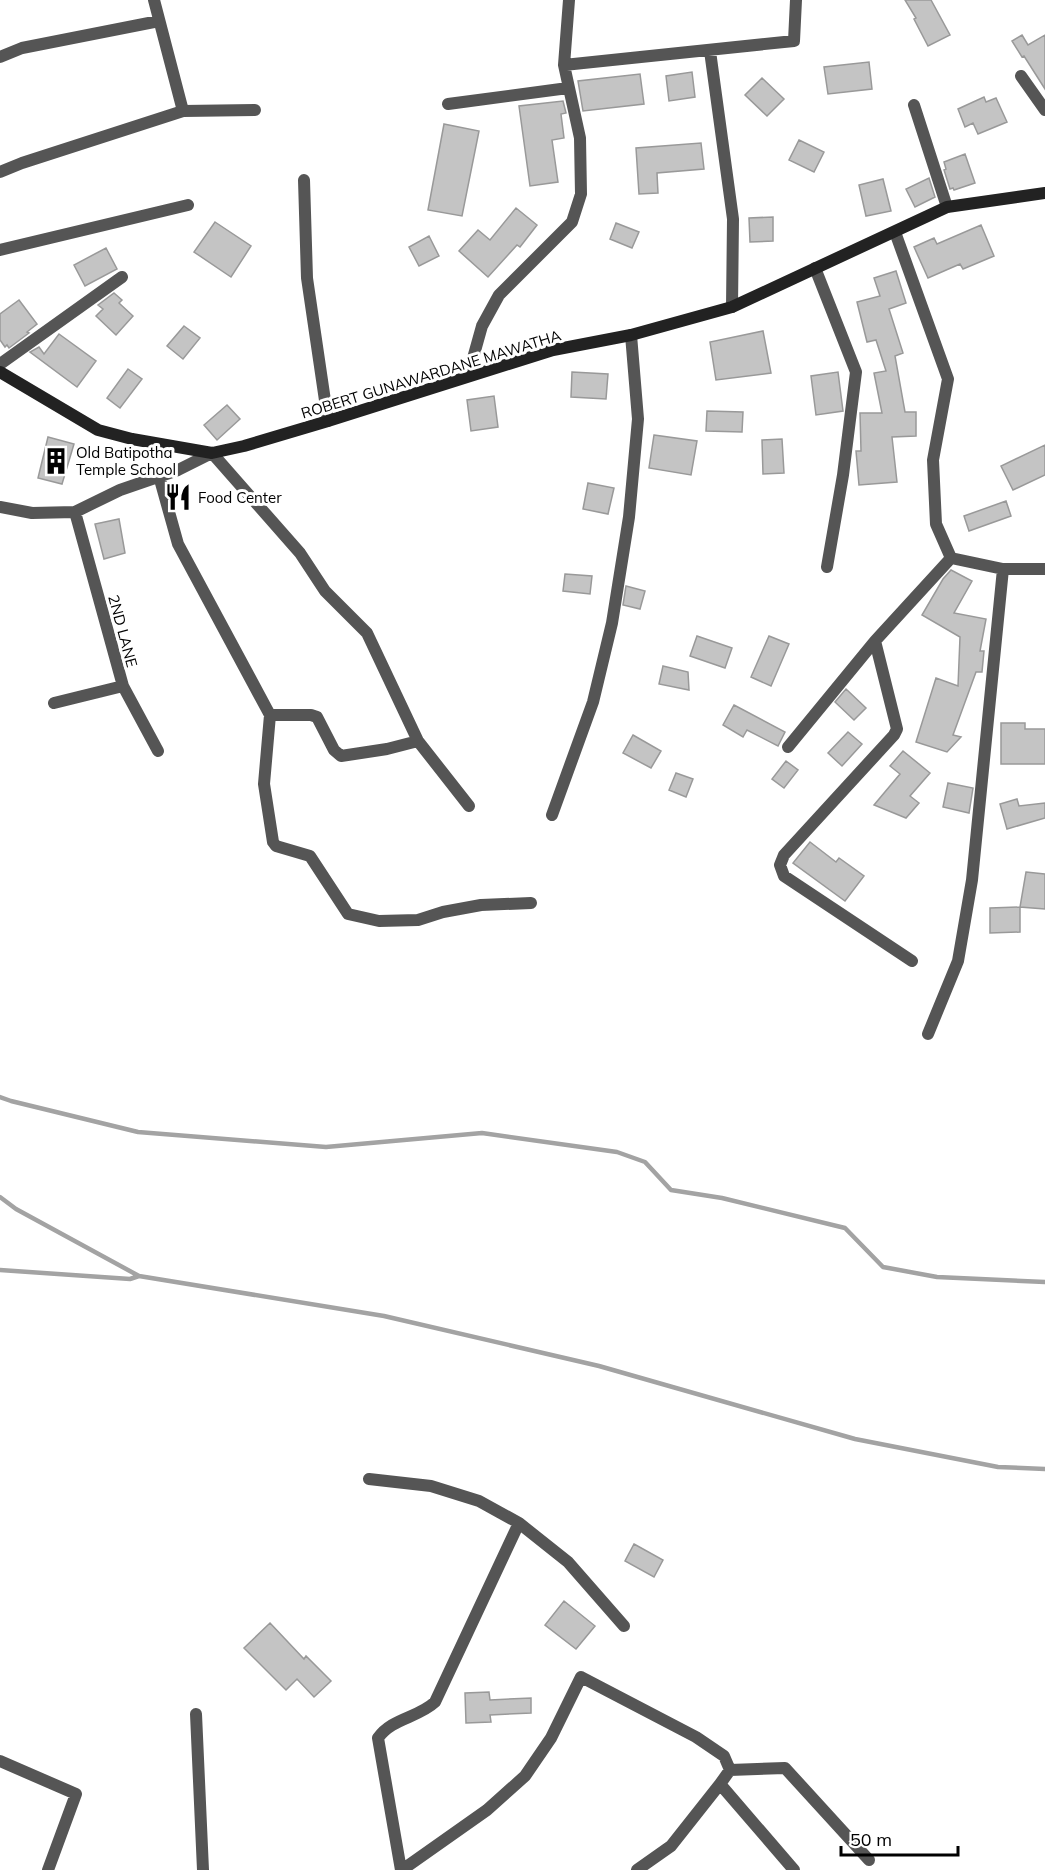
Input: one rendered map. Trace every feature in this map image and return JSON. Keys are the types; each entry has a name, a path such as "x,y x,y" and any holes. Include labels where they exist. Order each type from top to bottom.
{"street":[{"path":"154,0 183,111"},
{"path":"468,376 482,326 498,295 572,222 581,194 580,138 564,65 569,0"},
{"path":"564,65 794,41 796,0"},
{"path":"0,57 22,48 159,21"},
{"path":"710,51 733,219 732,307"},
{"path":"1021,76 1045,110"},
{"path":"448,104 568,88"},
{"path":"914,105 947,207"},
{"path":"0,172 183,111 255,110"},
{"path":"304,180 307,278 328,421"},
{"name":"ROBERT GUNAWARDANE MAWATHA","path":"0,372 98,430 132,439 212,453 328,421 553,350 631,335 732,307 947,207 1045,193"},
{"path":"0,250 188,205"},
{"path":"895,232 948,379 933,460 936,524 951,558"},
{"path":"815,268 856,372 843,475 827,567"},
{"path":"0,364 122,277"},
{"path":"552,815 593,702 612,623 629,517 638,419 631,335"},
{"path":"0,507 32,513 75,512 120,490 178,470 212,453 300,553 325,591 367,633 418,741 469,806"},
{"path":"159,476 178,544 270,715 264,784 273,842 276,846 310,856 348,914 380,921 418,920 443,912 481,905 531,903"},
{"name":"2ND LANE","path":"75,512 123,686 158,751"},
{"path":"951,558 1003,569 1045,569"},
{"path":"788,747 875,641 951,558"},
{"path":"928,1034 958,961 972,880 1003,569"},
{"path":"875,641 897,729 784,855 780,865 784,876 912,961"},
{"path":"54,703 123,686"},
{"path":"270,715 316,717 334,750 340,756 387,749 418,741"},
{"path":"369,1479 431,1486 479,1501 519,1523 568,1563 624,1626"},
{"path":"519,1523 435,1701 426,1711 385,1728 378,1738 402,1870 487,1810 525,1776 551,1738 581,1677 696,1737 724,1756 730,1770"},
{"path":"196,1714 203,1870"},
{"path":"0,1761 76,1794 48,1870"},
{"path":"730,1770 785,1768 869,1860"},
{"path":"638,1870 671,1846 730,1770"},
{"path":"720,1784 794,1870"}],"building":[{"path":"905,0 931,0 950,35 928,46"},
{"path":"1022,35 1028,45 1045,35 1045,89 1012,41"},
{"path":"869,62 872,89 828,94 824,67"},
{"path":"692,72 695,97 669,101 666,76"},
{"path":"640,74 644,104 583,111 578,81"},
{"path":"762,78 784,99 767,116 745,95"},
{"path":"984,97 986,102 996,98 1007,122 978,134 973,123 965,127 958,109"},
{"path":"563,101 566,113 561,114 564,138 552,140 558,182 530,186 519,106"},
{"path":"444,124 479,131 462,216 428,210"},
{"path":"799,140 824,152 814,172 789,160"},
{"path":"701,143 704,169 657,173 658,193 639,194 636,148"},
{"path":"965,154 975,183 954,190 950,189 944,162"},
{"path":"929,178 935,197 915,207 906,189"},
{"path":"883,179 891,211 866,216 859,185"},
{"path":"516,208 537,225 520,247 517,245 488,277 459,251 478,230 490,240"},
{"path":"773,217 773,241 750,242 749,218"},
{"path":"215,222 251,246 231,277 194,252"},
{"path":"616,223 639,232 632,248 610,239"},
{"path":"981,225 994,256 963,269 960,264 928,278 914,247 934,238 937,244"},
{"path":"429,236 439,256 419,266 409,247"},
{"path":"106,248 117,269 85,286 74,265"},
{"path":"896,271 906,303 889,309 903,353 895,356 905,412 916,412 916,436 892,437 897,482 859,485 856,451 861,451 860,413 882,413 874,373 886,371 876,340 867,342 857,302 880,296 874,278"},
{"path":"114,293 122,300 119,303 133,316 116,335 96,316 103,309 98,305"},
{"path":"19,300 37,324 9,348 7,345 5,347 0,340 0,314"},
{"path":"184,326 200,338 183,359 167,346"},
{"path":"763,331 771,373 716,380 710,342"},
{"path":"59,334 96,361 77,387 30,352 39,347 44,354"},
{"path":"128,369 142,379 120,408 107,398"},
{"path":"572,372 608,374 606,399 571,397"},
{"path":"838,372 843,411 816,415 811,376"},
{"path":"494,396 498,427 471,431 467,400"},
{"path":"227,405 240,419 217,440 204,425"},
{"path":"707,411 743,412 742,432 706,431"},
{"path":"654,435 697,441 691,475 649,468"},
{"name":"Old Batipotha Temple School","path":"48,437 74,444 62,484 38,478"},
{"path":"782,439 784,473 763,474 762,440"},
{"path":"1045,445 1045,475 1013,490 1001,466"},
{"path":"588,483 614,488 608,514 583,509"},
{"path":"1006,501 1011,516 969,531 964,516"},
{"path":"119,519 125,553 104,559 95,524"},
{"path":"951,570 972,581 954,613 986,619 980,651 984,651 982,672 976,672 953,735 961,737 947,752 916,742 936,678 958,686 960,637 922,615 943,579"},
{"path":"565,574 592,576 590,594 563,591"},
{"path":"626,586 645,591 640,609 623,605"},
{"path":"697,636 732,648 725,668 690,656"},
{"path":"769,636 789,644 771,686 751,677"},
{"path":"663,666 688,672 689,690 659,684"},
{"path":"846,689 866,708 854,720 835,702"},
{"path":"734,705 785,732 778,746 747,730 743,737 723,725"},
{"path":"1001,723 1025,723 1025,729 1045,729 1045,764 1001,764"},
{"path":"848,732 862,744 842,766 828,753"},
{"path":"633,735 661,751 651,768 623,753"},
{"path":"903,751 930,773 910,796 919,803 906,818 874,805 900,774 890,766"},
{"path":"786,761 798,770 784,788 772,779"},
{"path":"676,773 693,779 686,797 669,790"},
{"path":"948,783 973,788 969,813 943,807"},
{"path":"1017,799 1019,806 1045,803 1045,818 1007,829 1000,804"},
{"path":"810,842 836,862 839,858 864,876 845,901 793,863"},
{"path":"1026,872 1045,874 1045,909 1020,907"},
{"path":"1020,907 1020,932 990,933 990,908"},
{"path":"634,1544 663,1560 654,1577 625,1561"},
{"path":"564,1601 595,1626 576,1649 545,1625"},
{"path":"270,1623 304,1659 306,1656 331,1681 314,1697 297,1679 286,1690 244,1648"},
{"path":"489,1692 490,1700 531,1698 531,1713 490,1715 491,1722 466,1723 465,1693"}],"waterway":[{"path":"0,1097 138,1132 326,1147 482,1133 617,1152 645,1162 671,1190 722,1198 845,1228 883,1267 937,1277 1045,1282"},
{"path":"0,1197 16,1209 139,1276 384,1316 599,1366 855,1439 998,1467 1045,1469"},
{"path":"0,1270 130,1279 139,1276"}],"place":[{"name":"Old Batipotha Temple School","path":"56,461"},
{"name":"Food Center","path":"178,497"}]}
